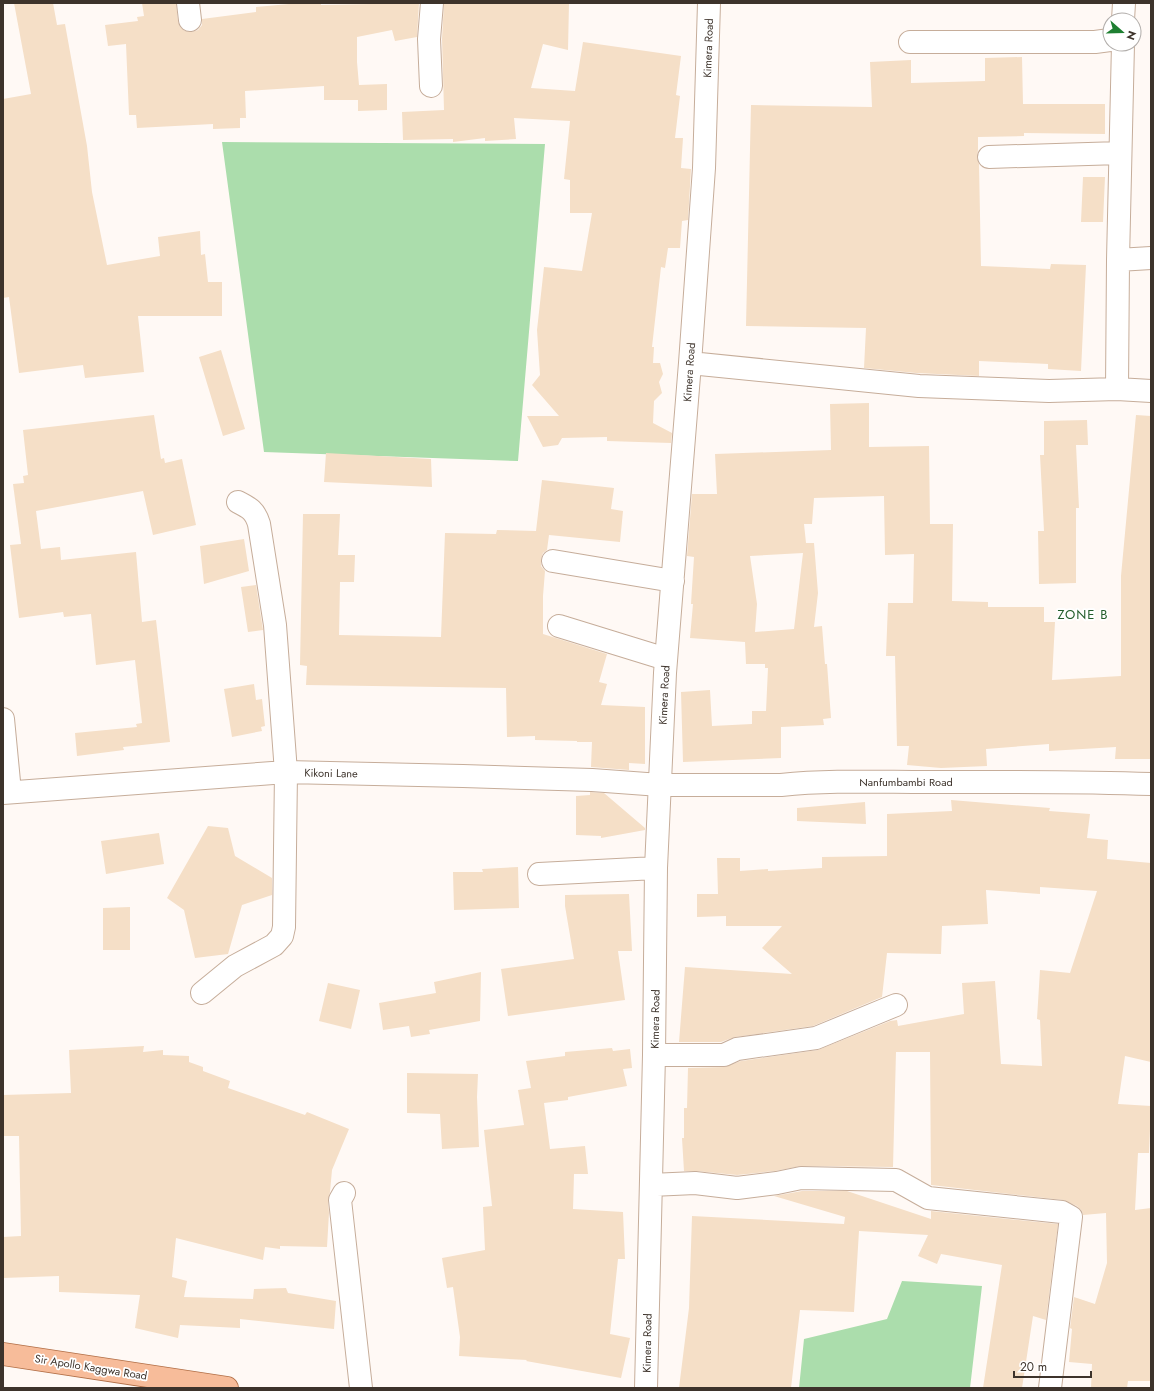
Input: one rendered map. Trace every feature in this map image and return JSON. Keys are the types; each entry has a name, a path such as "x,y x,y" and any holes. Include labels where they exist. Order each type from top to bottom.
{"main road":[{"name":"Sir Apollo Kaggwa Road","path":"3,1354 227,1388"}],"street":[{"path":"431,86 428,38 432,3"},
{"name":"Kimera Road","path":"646,1388 654,1055 656,868 666,659 704,168 709,3"},
{"path":"910,42 1102,41"},
{"path":"1117,389 1118,260 1123,52"},
{"path":"989,157 1120,154"},
{"path":"1118,260 1151,258"},
{"path":"690,363 919,386 1049,391 1117,389 1151,391"},
{"path":"202,994 235,966 274,945 282,936 284,927 286,772 275,625 259,524 256,515 249,507 238,502"},
{"path":"553,561 672,581"},
{"path":"559,626 666,659"},
{"path":"3,719 6,792"},
{"name":"Kikoni Lane","path":"6,792 286,772 584,780 660,785"},
{"name":"Nanfumbambi Road","path":"660,785 780,785 797,783 913,782 1099,782 1151,784"},
{"path":"539,874 656,868"},
{"path":"654,1055 724,1055 737,1049 816,1038 896,1005"},
{"path":"651,1185 695,1183 737,1188 777,1183 801,1178 896,1180 928,1198 1062,1212 1071,1217 1050,1388"},
{"path":"344,1193 340,1200 362,1388"}],"green space":[{"path":"222,142 545,144 518,461 264,452"},
{"path":"902,1281 982,1286 970,1388 799,1388 804,1339 887,1319"}],"building":[{"path":"14,3 53,3 57,25 65,24 87,146 92,192 107,265 160,256 158,237 200,231 201,255 205,254 208,282 222,282 222,316 138,316 144,372 85,378 83,365 19,373 9,297 3,298 3,99 31,94"},
{"path":"142,3 176,3 180,27 185,31 191,32 198,30 202,25 202,19 256,12 256,7 289,3 321,3 321,5 419,3 417,37 395,41 392,30 357,37 359,85 387,84 387,110 358,111 358,100 324,100 324,86 245,91 246,118 240,118 240,128 213,129 213,124 137,128 136,115 129,115 126,44 108,46 105,25 138,21 137,17 144,16"},
{"path":"444,3 569,3 568,50 543,44 531,88 575,91 583,42 681,56 676,95 680,96 675,138 683,138 681,168 691,169 688,220 682,221 680,248 668,248 665,268 661,267 652,347 654,347 653,363 660,363 663,374 659,382 662,393 654,401 653,423 672,433 671,443 607,441 607,437 562,438 558,445 543,447 527,416 559,416 532,385 540,375 537,330 544,267 582,271 592,213 570,213 570,180 564,179 570,121 514,118 516,139 485,141 485,138 453,142 453,139 403,140 402,112 444,110 442,39"},
{"path":"1022,57 1023,104 1105,104 1105,134 1024,133 1024,136 978,137 977,157 979,164 981,266 1050,269 1051,264 1086,265 1081,371 1048,369 1048,364 979,361 979,376 916,373 864,368 866,328 746,326 751,105 872,107 870,62 911,60 911,83 985,81 985,58"},
{"path":"1083,177 1105,177 1103,222 1081,222"},
{"path":"221,350 245,429 223,436 199,357"},
{"path":"869,403 869,447 929,446 930,524 953,524 952,601 988,602 988,607 1044,607 1044,622 1055,622 1052,680 1121,676 1121,576 1136,415 1151,416 1151,759 1115,759 1116,747 1049,751 1049,744 986,749 987,766 941,768 907,765 909,746 897,746 895,656 886,656 888,603 913,603 914,554 885,555 884,496 814,498 812,524 804,524 806,543 814,543 818,593 814,627 822,626 825,664 827,664 831,718 823,719 824,725 781,727 781,758 683,762 681,692 710,690 712,726 752,724 752,711 766,711 768,668 765,668 765,664 746,664 745,642 690,638 693,604 691,604 694,557 687,556 692,494 717,494 715,454 831,450 830,404","holes":["803,553 794,629 755,632 757,604 750,556"]},
{"path":"154,415 161,459 164,458 165,463 182,459 196,525 153,535 143,491 36,511 41,549 60,547 61,560 136,552 142,622 156,620 170,742 123,747 124,750 77,756 75,733 137,727 136,724 142,723 135,660 96,665 91,614 64,617 63,612 19,618 10,545 21,544 13,484 24,483 23,476 28,475 23,430"},
{"path":"1087,420 1088,445 1076,445 1079,508 1076,508 1076,583 1039,584 1038,531 1044,531 1040,455 1044,455 1044,421"},
{"path":"326,453 431,459 432,487 324,482"},
{"path":"542,480 614,488 611,509 623,511 620,542 549,535 547,550 543,553 541,559 541,566 545,571 543,596 543,634 607,654 599,682 607,684 601,705 645,707 645,764 629,763 629,770 591,767 592,742 535,740 535,736 507,737 506,688 306,685 307,666 300,665 303,514 340,514 338,555 355,555 354,582 340,582 339,635 441,637 445,533 496,534 497,530 536,531"},
{"path":"244,539 249,571 204,584 200,546"},
{"path":"256,585 263,630 248,632 241,587"},
{"path":"254,684 256,700 262,699 265,726 261,727 262,731 232,737 224,689"},
{"path":"590,792 604,793 645,828 645,830 601,838 601,836 576,835 576,796 590,795"},
{"path":"951,800 1050,808 1049,811 1090,814 1087,838 1108,840 1107,859 1151,863 1151,1062 1125,1056 1118,1104 1151,1106 1149,1153 1138,1153 1135,1210 1151,1208 1151,1381 1128,1381 1127,1388 1091,1388 1092,1364 1069,1362 1072,1329 1070,1328 1074,1297 1095,1304 1107,1263 1106,1213 1083,1215 1082,1211 1077,1206 1063,1200 931,1185 930,1052 896,1052 893,1167 801,1166 775,1171 737,1175 684,1171 682,1138 684,1138 684,1108 687,1108 688,1068 724,1067 741,1061 818,1050 890,1021 897,1020 898,1026 964,1014 962,983 995,981 1001,1064 1042,1066 1040,1020 1037,1019 1040,970 1070,973 1097,891 1040,887 1040,894 986,890 988,924 942,926 941,954 887,953 882,997 813,1026 735,1037 721,1042 679,1042 685,967 792,974 762,948 782,926 726,926 726,916 697,917 697,894 718,894 717,858 740,858 740,871 768,869 768,871 822,868 822,857 887,856 887,814 952,811"},
{"path":"865,802 866,824 797,821 797,808"},
{"path":"208,826 228,828 235,856 272,878 272,895 242,905 228,954 195,958 184,910 167,898"},
{"path":"159,833 164,864 106,874 101,841"},
{"path":"518,867 519,908 454,910 453,872 483,872 482,869"},
{"path":"629,894 632,951 618,951 625,1000 508,1016 501,969 574,959 565,906 565,895"},
{"path":"130,907 130,950 103,950 103,908"},
{"path":"481,972 480,1021 429,1030 430,1034 411,1037 409,1026 383,1030 379,1003 436,993 434,982"},
{"path":"328,983 360,990 351,1029 319,1021"},
{"path":"144,1046 143,1052 163,1050 163,1055 189,1056 189,1062 203,1067 203,1071 230,1081 228,1088 305,1115 307,1112 349,1129 332,1170 328,1201 329,1213 327,1247 280,1246 280,1249 265,1247 263,1260 176,1238 172,1277 187,1281 184,1297 253,1299 254,1289 286,1288 288,1293 336,1301 334,1329 240,1319 240,1328 180,1325 178,1338 135,1328 140,1295 59,1292 59,1276 3,1278 3,1237 21,1236 19,1136 3,1136 3,1095 71,1093 69,1050"},
{"path":"612,1048 613,1051 630,1049 632,1068 623,1069 627,1086 568,1097 568,1100 544,1103 550,1149 585,1146 588,1174 574,1174 573,1209 623,1212 625,1259 618,1259 610,1334 630,1338 621,1378 526,1361 527,1360 459,1356 460,1337 453,1287 447,1288 442,1258 485,1250 483,1207 492,1206 484,1130 524,1125 518,1090 531,1088 526,1061 565,1056 565,1052"},
{"path":"407,1073 478,1074 477,1097 479,1147 442,1149 440,1114 407,1113"},
{"path":"802,1191 847,1191 931,1219 931,1211 1058,1224 1046,1320 1033,1316 1022,1388 983,1388 1002,1265 941,1254 937,1264 918,1256 928,1235 859,1231 854,1312 800,1310 791,1388 679,1388 689,1308 692,1216 844,1224 845,1217 774,1196"}],"district":[{"name":"ZONE B","path":"1083,614"}]}
